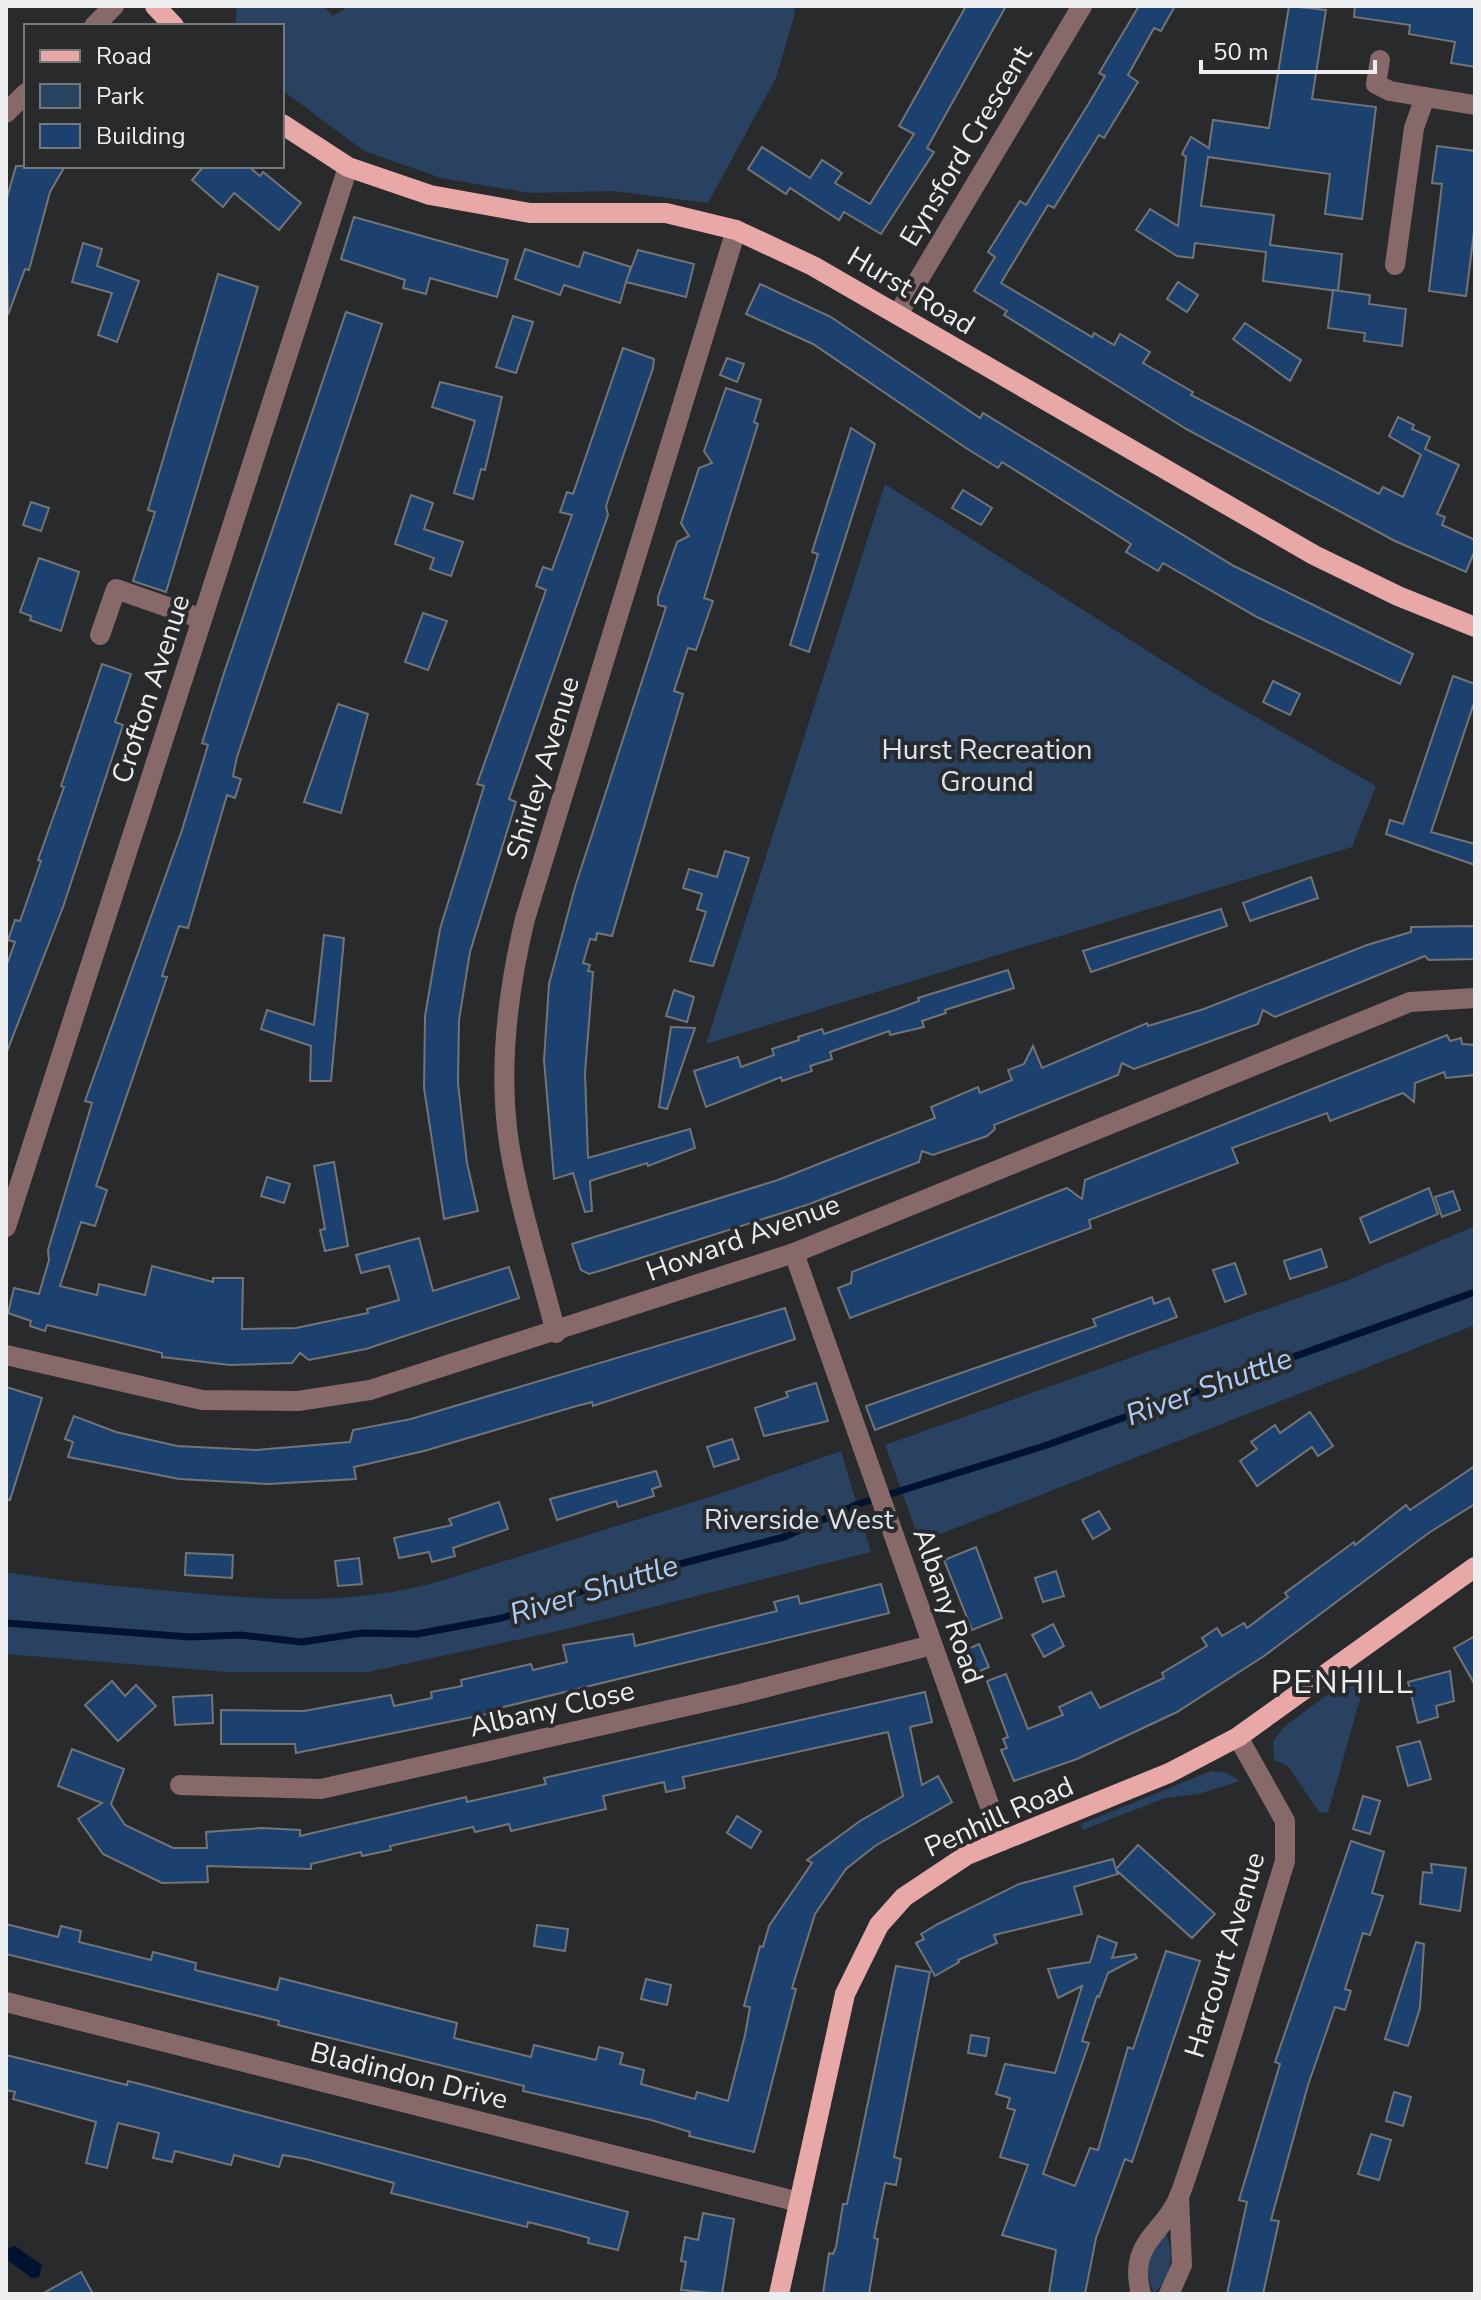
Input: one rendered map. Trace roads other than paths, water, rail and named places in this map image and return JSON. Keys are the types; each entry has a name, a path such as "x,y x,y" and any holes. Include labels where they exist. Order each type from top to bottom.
{"main road":[{"path":"155,6 172,24"},
{"name":"Hurst Road","path":"284,125 348,167 430,195 502,211 666,213 736,230 813,266 1314,555 1398,596 1475,627"},
{"name":"Penhill Road","path":"779,2294 845,1994 879,1925 904,1897 934,1874 1002,1841 1169,1773 1238,1737 1475,1567"}],"street":[{"path":"96,24 114,6"},
{"name":"Eynsford Crescent","path":"898,314 1082,6"},
{"path":"1380,60 1376,84 1390,91 1475,105"},
{"path":"6,113 24,95"},
{"path":"1395,265 1414,128 1425,97"},
{"name":"Crofton Avenue","path":"6,1227 348,167"},
{"name":"Shirley Avenue","path":"556,1333 509,1142 506,1066 511,976 525,919 736,230"},
{"path":"100,635 116,589 202,619"},
{"name":"Howard Avenue","path":"6,1355 202,1400 298,1401 370,1390 556,1333 794,1253 1410,1002 1475,998"},
{"name":"Albany Road","path":"794,1253 1002,1841"},
{"name":"Albany Close","path":"180,1785 321,1789 740,1694 932,1645"},
{"name":"Harcourt Avenue","path":"1141,2294 1136,2263 1142,2249 1179,2196 1285,1861 1285,1821 1238,1737"},
{"name":"Bladindon Drive","path":"6,2002 799,2202"},
{"name":"Harcourt Avenue","path":"1169,2294 1182,2265 1179,2196"}],"waterway":[{"name":"River Shuttle","path":"6,1623 190,1637 240,1635 302,1642 362,1633 417,1634 502,1618 606,1583 784,1537 858,1504 1047,1445 1475,1292"}],"district":[{"name":"PENHILL","path":"1343,1682"}],"park label":[{"name":"Hurst Recreation Ground","path":"987,766"},
{"name":"Riverside West","path":"799,1520"}]}
